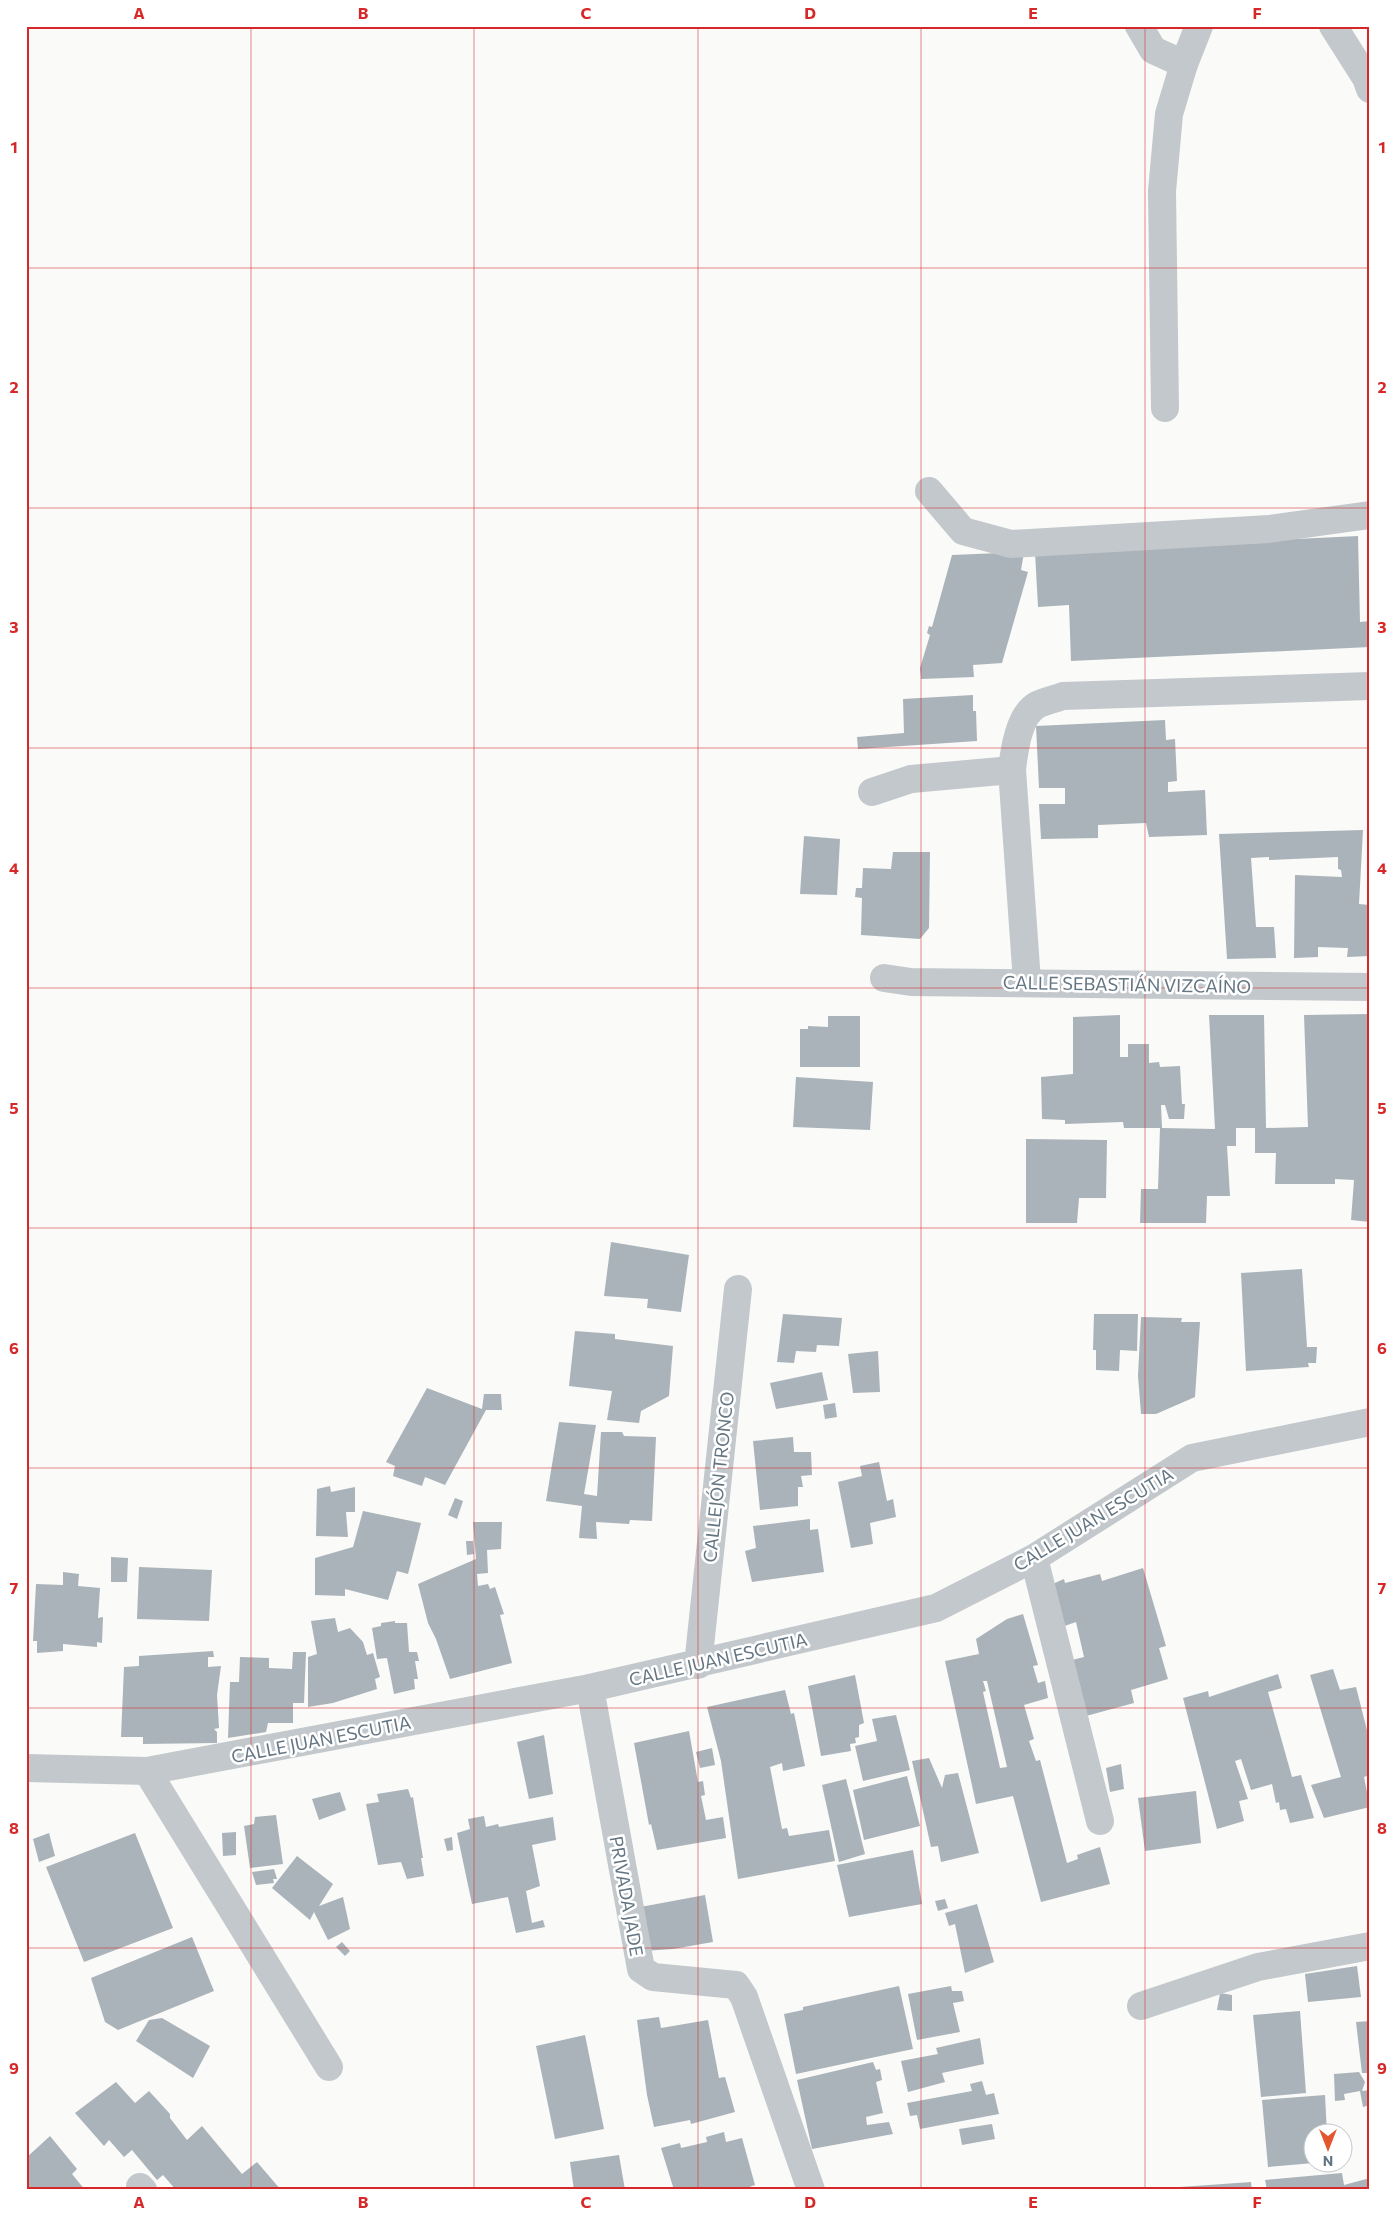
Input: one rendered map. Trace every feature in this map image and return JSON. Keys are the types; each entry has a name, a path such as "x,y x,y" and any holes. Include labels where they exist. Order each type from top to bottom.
{"street":[{"path":"1139,26 1153,50 1184,64"},
{"path":"1165,408 1162,191 1169,114 1184,64 1199,26"},
{"path":"1333,26 1366,78 1370,89"},
{"path":"929,491 963,531 1011,544 1269,530 1370,515"},
{"path":"1027,982 1012,770 1014,748 1022,725 1035,706 1063,696 1370,686"},
{"path":"872,792 911,779 1012,770"},
{"name":"CALLE SEBASTIÁN VIZCAÍNO","path":"884,978 911,982 1370,987"},
{"name":"CALLEJÓN TRONCO","path":"698,1665 738,1289"},
{"name":"CALLE JUAN ESCUTIA","path":"26,1768 148,1771 590,1688 698,1665 936,1608 1034,1558 1192,1458 1370,1422"},
{"path":"1034,1558 1100,1822"},
{"name":"PRIVADA JADE","path":"590,1688 640,1969 653,1978 736,1985 744,1997 810,2190"},
{"path":"148,1771 329,2066"},
{"path":"1141,2006 1258,1967 1370,1946"}],"building":[{"path":"1358,536 1360,622 1370,621 1370,647 1071,661 1069,605 1038,607 1035,552"},
{"path":"1024,552 1021,570 1028,572 1002,663 973,665 974,677 921,679 920,668 930,635 927,633 929,626 932,627 952,555"},
{"path":"973,695 973,711 976,711 977,741 858,749 857,737 904,733 903,699"},
{"path":"1165,720 1166,740 1175,739 1177,781 1168,782 1168,792 1205,790 1207,835 1149,837 1146,823 1098,825 1098,838 1041,839 1039,804 1065,804 1065,788 1039,788 1036,726"},
{"path":"1363,830 1359,904 1370,905 1370,956 1347,957 1348,948 1318,947 1318,957 1294,958 1295,875 1342,877 1341,870 1338,869 1338,857 1269,860 1269,857 1251,858 1256,927 1274,927 1276,958 1227,959 1219,834"},
{"path":"804,836 840,839 837,895 800,894"},
{"path":"893,852 930,852 929,928 920,939 861,935 862,898 855,897 856,888 862,888 863,868 891,869"},
{"path":"1370,1014 1370,1222 1351,1220 1354,1180 1335,1179 1335,1184 1275,1184 1276,1153 1255,1153 1255,1128 1236,1128 1236,1146 1227,1146 1230,1196 1207,1196 1206,1223 1140,1223 1141,1189 1158,1189 1160,1128 1124,1128 1123,1122 1065,1124 1065,1120 1042,1119 1041,1077 1073,1074 1073,1017 1120,1015 1120,1057 1128,1057 1128,1044 1149,1044 1149,1063 1159,1062 1160,1067 1180,1066 1182,1104 1185,1104 1184,1119 1169,1119 1165,1105 1161,1105 1162,1128 1215,1129 1209,1015 1264,1015 1266,1128 1308,1127 1304,1015"},
{"path":"828,1016 860,1016 860,1067 800,1067 800,1029 808,1029 808,1026 828,1027"},
{"path":"796,1077 873,1082 870,1130 793,1127"},
{"path":"1026,1139 1107,1140 1106,1198 1079,1198 1077,1223 1026,1223"},
{"path":"611,1242 689,1255 681,1312 647,1308 648,1299 604,1296"},
{"path":"1302,1269 1307,1347 1317,1347 1316,1363 1308,1363 1309,1367 1246,1371 1241,1273"},
{"path":"783,1314 842,1318 839,1346 817,1345 816,1352 796,1351 794,1363 777,1362"},
{"path":"1094,1314 1138,1314 1137,1351 1120,1350 1119,1371 1096,1370 1096,1350 1093,1350"},
{"path":"1141,1317 1182,1318 1181,1322 1200,1322 1195,1397 1156,1414 1141,1414 1138,1376"},
{"path":"575,1331 615,1334 615,1339 673,1346 669,1396 641,1411 639,1423 607,1420 612,1391 569,1386"},
{"path":"878,1351 880,1392 853,1393 848,1354"},
{"path":"822,1372 828,1400 776,1409 770,1383"},
{"path":"427,1388 482,1409 484,1394 501,1394 502,1410 486,1410 445,1485 425,1477 422,1486 393,1476 395,1466 386,1462"},
{"path":"835,1403 837,1417 825,1419 823,1405"},
{"path":"559,1422 596,1425 584,1494 597,1496 601,1432 622,1432 624,1436 656,1437 652,1521 630,1520 629,1524 596,1522 597,1539 579,1538 582,1506 546,1501"},
{"path":"793,1437 794,1452 811,1452 812,1475 801,1476 803,1487 798,1487 798,1506 760,1510 753,1441"},
{"path":"879,1462 887,1501 893,1499 896,1517 870,1523 873,1544 851,1548 838,1482 862,1476 860,1466"},
{"path":"330,1486 331,1492 355,1487 355,1512 346,1512 348,1537 316,1536 317,1489"},
{"path":"455,1498 463,1501 457,1519 448,1515"},
{"path":"363,1511 421,1523 408,1574 397,1571 388,1600 345,1589 345,1596 315,1595 315,1558 353,1547"},
{"path":"810,1519 810,1530 818,1529 824,1572 752,1582 745,1551 756,1548 753,1526"},
{"path":"473,1522 502,1522 501,1549 487,1550 488,1573 477,1574 478,1586 488,1584 490,1589 495,1587 504,1614 500,1615 512,1663 450,1679 436,1639 428,1623 418,1584 476,1559"},
{"path":"466,1541 473,1541 474,1554 467,1555"},
{"path":"111,1557 128,1558 127,1582 111,1582"},
{"path":"139,1567 212,1570 209,1621 137,1619"},
{"path":"1143,1568 1166,1646 1159,1648 1168,1679 1131,1690 1134,1703 1086,1716 1072,1660 1084,1657 1076,1622 1059,1628 1048,1586 1064,1579 1065,1583 1100,1574 1102,1581"},
{"path":"63,1572 79,1574 78,1586 100,1588 98,1618 103,1617 102,1643 97,1642 97,1647 63,1644 63,1651 37,1653 37,1641 33,1641 36,1584 63,1585"},
{"path":"1023,1614 1038,1665 1033,1666 1038,1683 1045,1681 1048,1698 1024,1705 1034,1739 1029,1741 1036,1761 1040,1760 1067,1863 1078,1859 1077,1855 1100,1847 1110,1884 1041,1902 1013,1796 976,1804 945,1661 979,1654 976,1639 1007,1619","holes":["983,1681 987,1681 1007,1767 1000,1768 983,1692 986,1691"]},
{"path":"335,1618 338,1632 350,1628 363,1642 367,1655 373,1653 380,1677 375,1679 377,1689 333,1703 308,1707 308,1657 317,1654 311,1621"},
{"path":"395,1621 395,1623 407,1623 409,1652 417,1652 419,1661 415,1661 418,1679 414,1679 415,1689 394,1694 387,1658 377,1659 372,1628 381,1626 381,1623"},
{"path":"213,1651 214,1657 208,1657 208,1667 221,1666 217,1695 219,1728 214,1729 217,1732 217,1743 143,1744 143,1737 121,1737 124,1667 139,1666 139,1656"},
{"path":"293,1652 306,1652 304,1703 293,1703 293,1723 268,1723 266,1732 228,1738 230,1682 239,1682 240,1657 269,1658 269,1668 292,1669"},
{"path":"1333,1669 1340,1690 1356,1687 1370,1742 1370,1775 1364,1777 1370,1807 1324,1818 1311,1785 1341,1777 1310,1675"},
{"path":"1278,1674 1282,1688 1268,1692 1292,1777 1301,1775 1314,1818 1290,1823 1286,1809 1280,1810 1279,1802 1276,1803 1272,1784 1251,1790 1241,1759 1235,1761 1248,1799 1239,1801 1244,1821 1217,1829 1183,1698 1208,1691 1209,1697"},
{"path":"855,1675 864,1723 859,1725 859,1737 855,1738 856,1743 850,1744 851,1751 821,1756 808,1686"},
{"path":"785,1690 791,1714 794,1713 805,1766 783,1771 782,1763 770,1767 782,1829 787,1828 789,1836 829,1830 835,1861 738,1879 721,1761 707,1707"},
{"path":"896,1715 910,1770 863,1781 855,1746 877,1741 872,1719"},
{"path":"689,1731 698,1782 703,1781 705,1795 701,1796 706,1820 723,1817 726,1838 657,1850 651,1824 649,1825 634,1743"},
{"path":"544,1735 553,1794 529,1799 517,1742"},
{"path":"712,1748 715,1765 700,1768 696,1752"},
{"path":"929,1758 942,1788 945,1775 958,1773 979,1853 941,1862 938,1846 931,1847 912,1761"},
{"path":"1121,1764 1124,1789 1110,1792 1106,1768"},
{"path":"907,1776 920,1826 864,1840 853,1790"},
{"path":"846,1779 865,1854 839,1862 822,1785"},
{"path":"408,1789 411,1798 413,1797 424,1876 407,1879 401,1862 378,1865 366,1804 379,1802 377,1794"},
{"path":"1196,1791 1201,1843 1145,1851 1138,1798"},
{"path":"340,1792 346,1810 319,1820 312,1799"},
{"path":"276,1815 283,1864 250,1868 244,1826 254,1824 255,1817"},
{"path":"484,1816 486,1827 498,1824 499,1827 553,1817 556,1840 532,1845 540,1886 526,1891 532,1923 543,1920 545,1927 516,1933 508,1897 472,1904 457,1833 470,1829 468,1819"},
{"path":"236,1832 236,1855 223,1856 222,1833"},
{"path":"49,1833 55,1856 39,1862 33,1839"},
{"path":"135,1833 173,1928 84,1962 46,1867"},
{"path":"452,1837 453,1850 447,1851 444,1839"},
{"path":"913,1850 922,1904 849,1917 837,1865"},
{"path":"297,1856 333,1884 319,1906 343,1897 350,1929 328,1940 314,1912 310,1920 272,1888"},
{"path":"274,1869 277,1879 273,1879 274,1883 256,1885 252,1872"},
{"path":"705,1895 713,1942 673,1949 643,1951 635,1908"},
{"path":"945,1899 948,1908 938,1911 935,1901"},
{"path":"977,1904 994,1962 965,1973 955,1924 949,1926 945,1913"},
{"path":"192,1937 214,1991 118,2030 105,2022 91,1978"},
{"path":"342,1942 350,1951 345,1956 336,1947"},
{"path":"1357,1966 1361,1997 1308,2002 1305,1974"},
{"path":"899,1986 913,2049 796,2074 784,2014 803,2010 803,2007"},
{"path":"951,1986 952,1991 962,1991 964,2001 953,2003 960,2032 917,2040 908,1994"},
{"path":"1220,1993 1232,1995 1232,2011 1217,2010"},
{"path":"1300,2011 1306,2093 1261,2097 1253,2015"},
{"path":"659,2017 661,2028 708,2020 719,2078 725,2077 735,2112 691,2124 690,2120 654,2127 647,2095 637,2020"},
{"path":"162,2018 210,2046 193,2078 136,2041 149,2020"},
{"path":"1370,2021 1370,2073 1362,2073 1356,2022"},
{"path":"585,2035 604,2129 555,2139 536,2046"},
{"path":"980,2038 984,2064 942,2073 945,2082 908,2092 901,2061 938,2054 936,2048"},
{"path":"873,2062 876,2070 880,2069 882,2080 876,2082 883,2113 866,2117 867,2125 889,2122 893,2134 812,2149 797,2080"},
{"path":"1359,2072 1365,2082 1362,2091 1370,2090 1370,2105 1363,2107 1360,2091 1344,2094 1345,2100 1335,2101 1334,2074"},
{"path":"982,2081 986,2095 994,2093 999,2114 920,2129 917,2115 910,2116 907,2103 972,2091 970,2084"},
{"path":"116,2082 135,2103 149,2091 170,2114 170,2118 187,2140 202,2126 242,2174 257,2162 281,2190 187,2190 184,2187 176,2190 163,2175 157,2180 132,2150 124,2157 109,2140 104,2146 75,2113"},
{"path":"1325,2095 1326,2124 1304,2124 1304,2164 1268,2167 1262,2100"},
{"path":"992,2124 995,2139 962,2145 959,2129"},
{"path":"724,2132 726,2142 742,2138 755,2185 741,2190 674,2190 661,2148 680,2143 681,2148 707,2142 706,2137"},
{"path":"50,2136 77,2169 72,2174 85,2190 29,2190 26,2186 26,2158"},
{"path":"619,2155 625,2190 574,2190 570,2162"},
{"path":"1342,2174 1344,2185 1370,2178 1370,2190 1267,2190 1265,2180"},
{"path":"1251,2182 1252,2190 1181,2190 1180,2187"}]}
